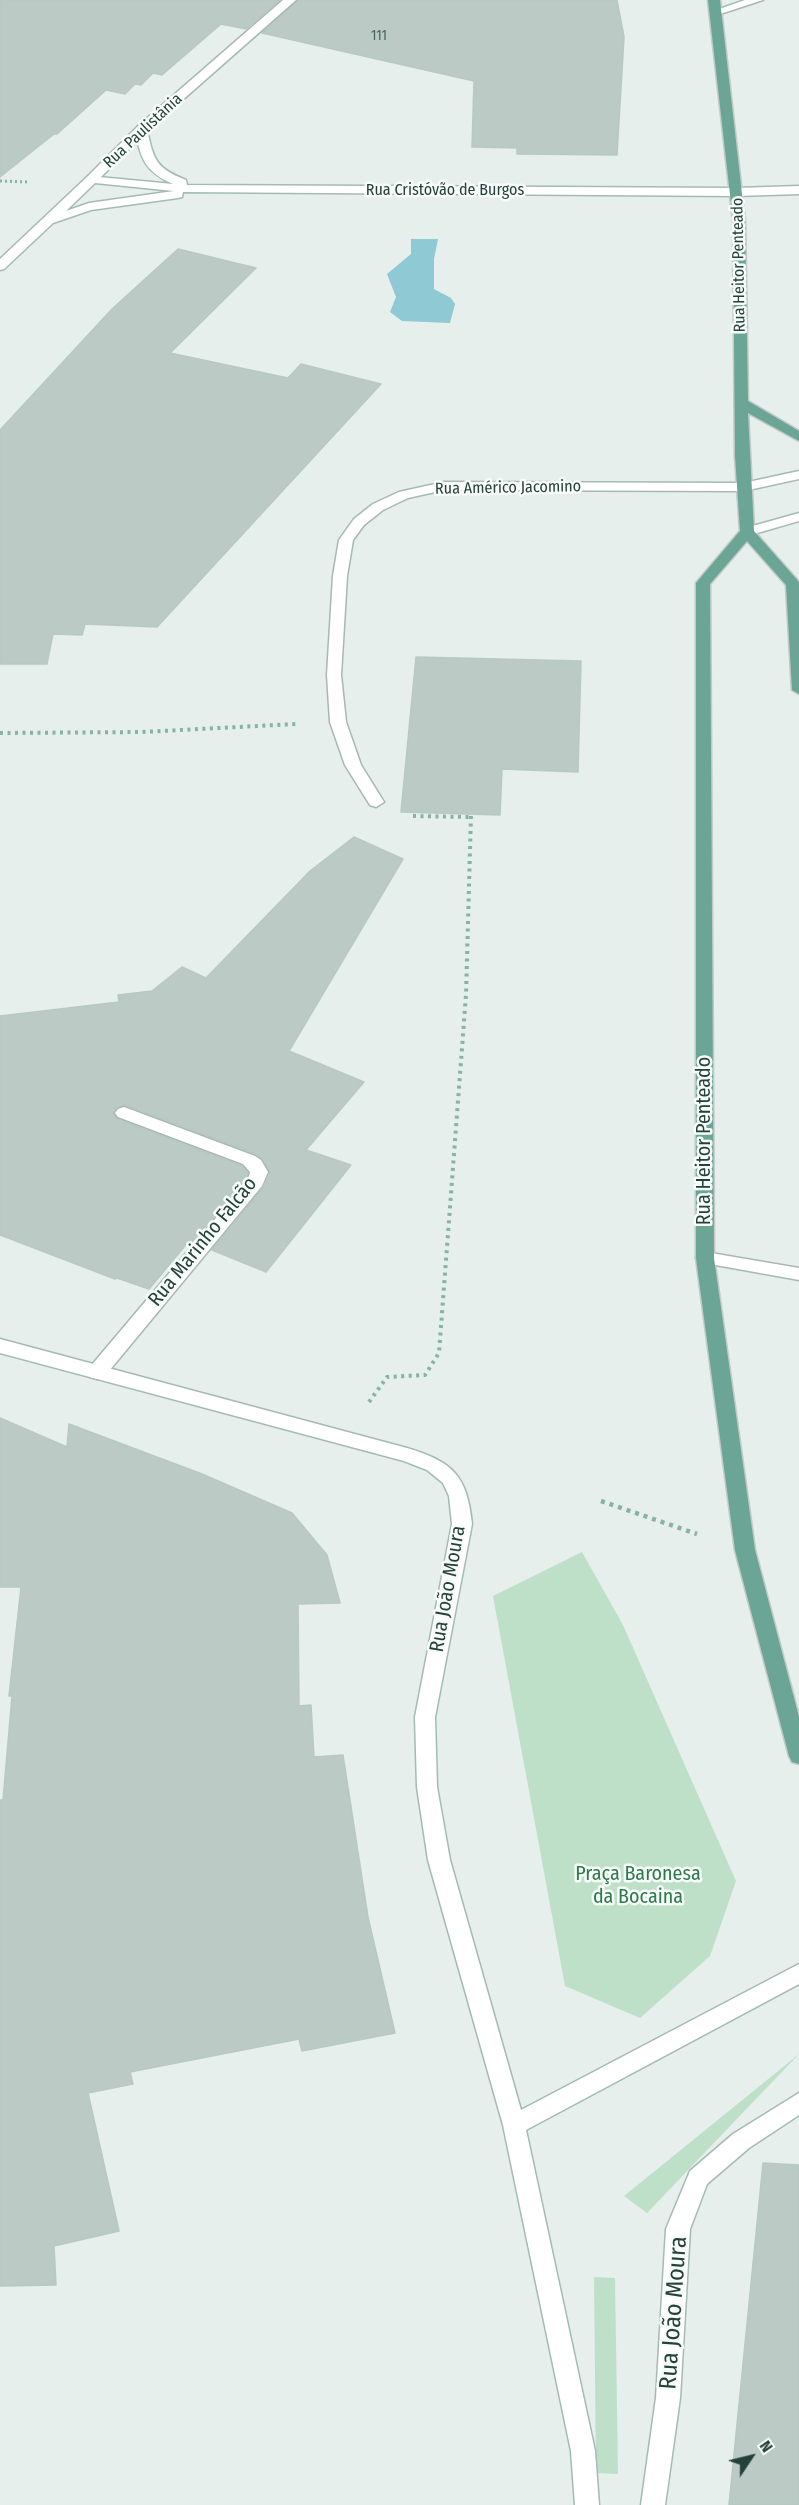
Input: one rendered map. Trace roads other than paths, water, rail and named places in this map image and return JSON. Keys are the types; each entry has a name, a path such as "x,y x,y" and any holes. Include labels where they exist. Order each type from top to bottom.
{"main road":[{"name":"Rua Heitor Penteado","path":"716,6 737,192 741,403 747,532 703,583 705,1258 745,1550 799,1756"},
{"path":"741,403 799,437"},
{"path":"747,532 793,584 799,690"}],"street":[{"name":"Rua Paulistânia","path":"0,266 141,130 290,0"},
{"path":"716,6 756,0"},
{"path":"141,130 153,169 201,190"},
{"name":"Rua Cristóvão de Burgos","path":"92,178 201,190 737,192 799,190"},
{"path":"45,221 89,207 201,190"},
{"name":"Rua Américo Jacomino","path":"376,802 353,765 338,722 334,675 340,576 346,540 359,522 378,507 404,495 444,486 744,487 799,475"},
{"path":"747,532 799,517"},
{"name":"Rua Marinho Falcão","path":"97,1372 256,1182 259,1172 255,1164 249,1160 124,1113"},
{"path":"705,1258 799,1274"},
{"name":"Rua João Moura","path":"0,1346 430,1462 451,1476 460,1496 462,1524 425,1717 427,1787 438,1860 514,2125 549,2277 583,2451 587,2505"},
{"path":"514,2125 799,1972"},
{"name":"Rua João Moura","path":"652,2505 669,2398 678,2229 698,2178 741,2141 799,2103"}],"water":[{"path":"411,239 438,239 434,259 434,289 451,298 455,304 450,323 402,321 390,312 396,297 387,274 411,254"}],"park label":[{"name":"Praça Baronesa da Bocaina","path":"638,1886"}]}
